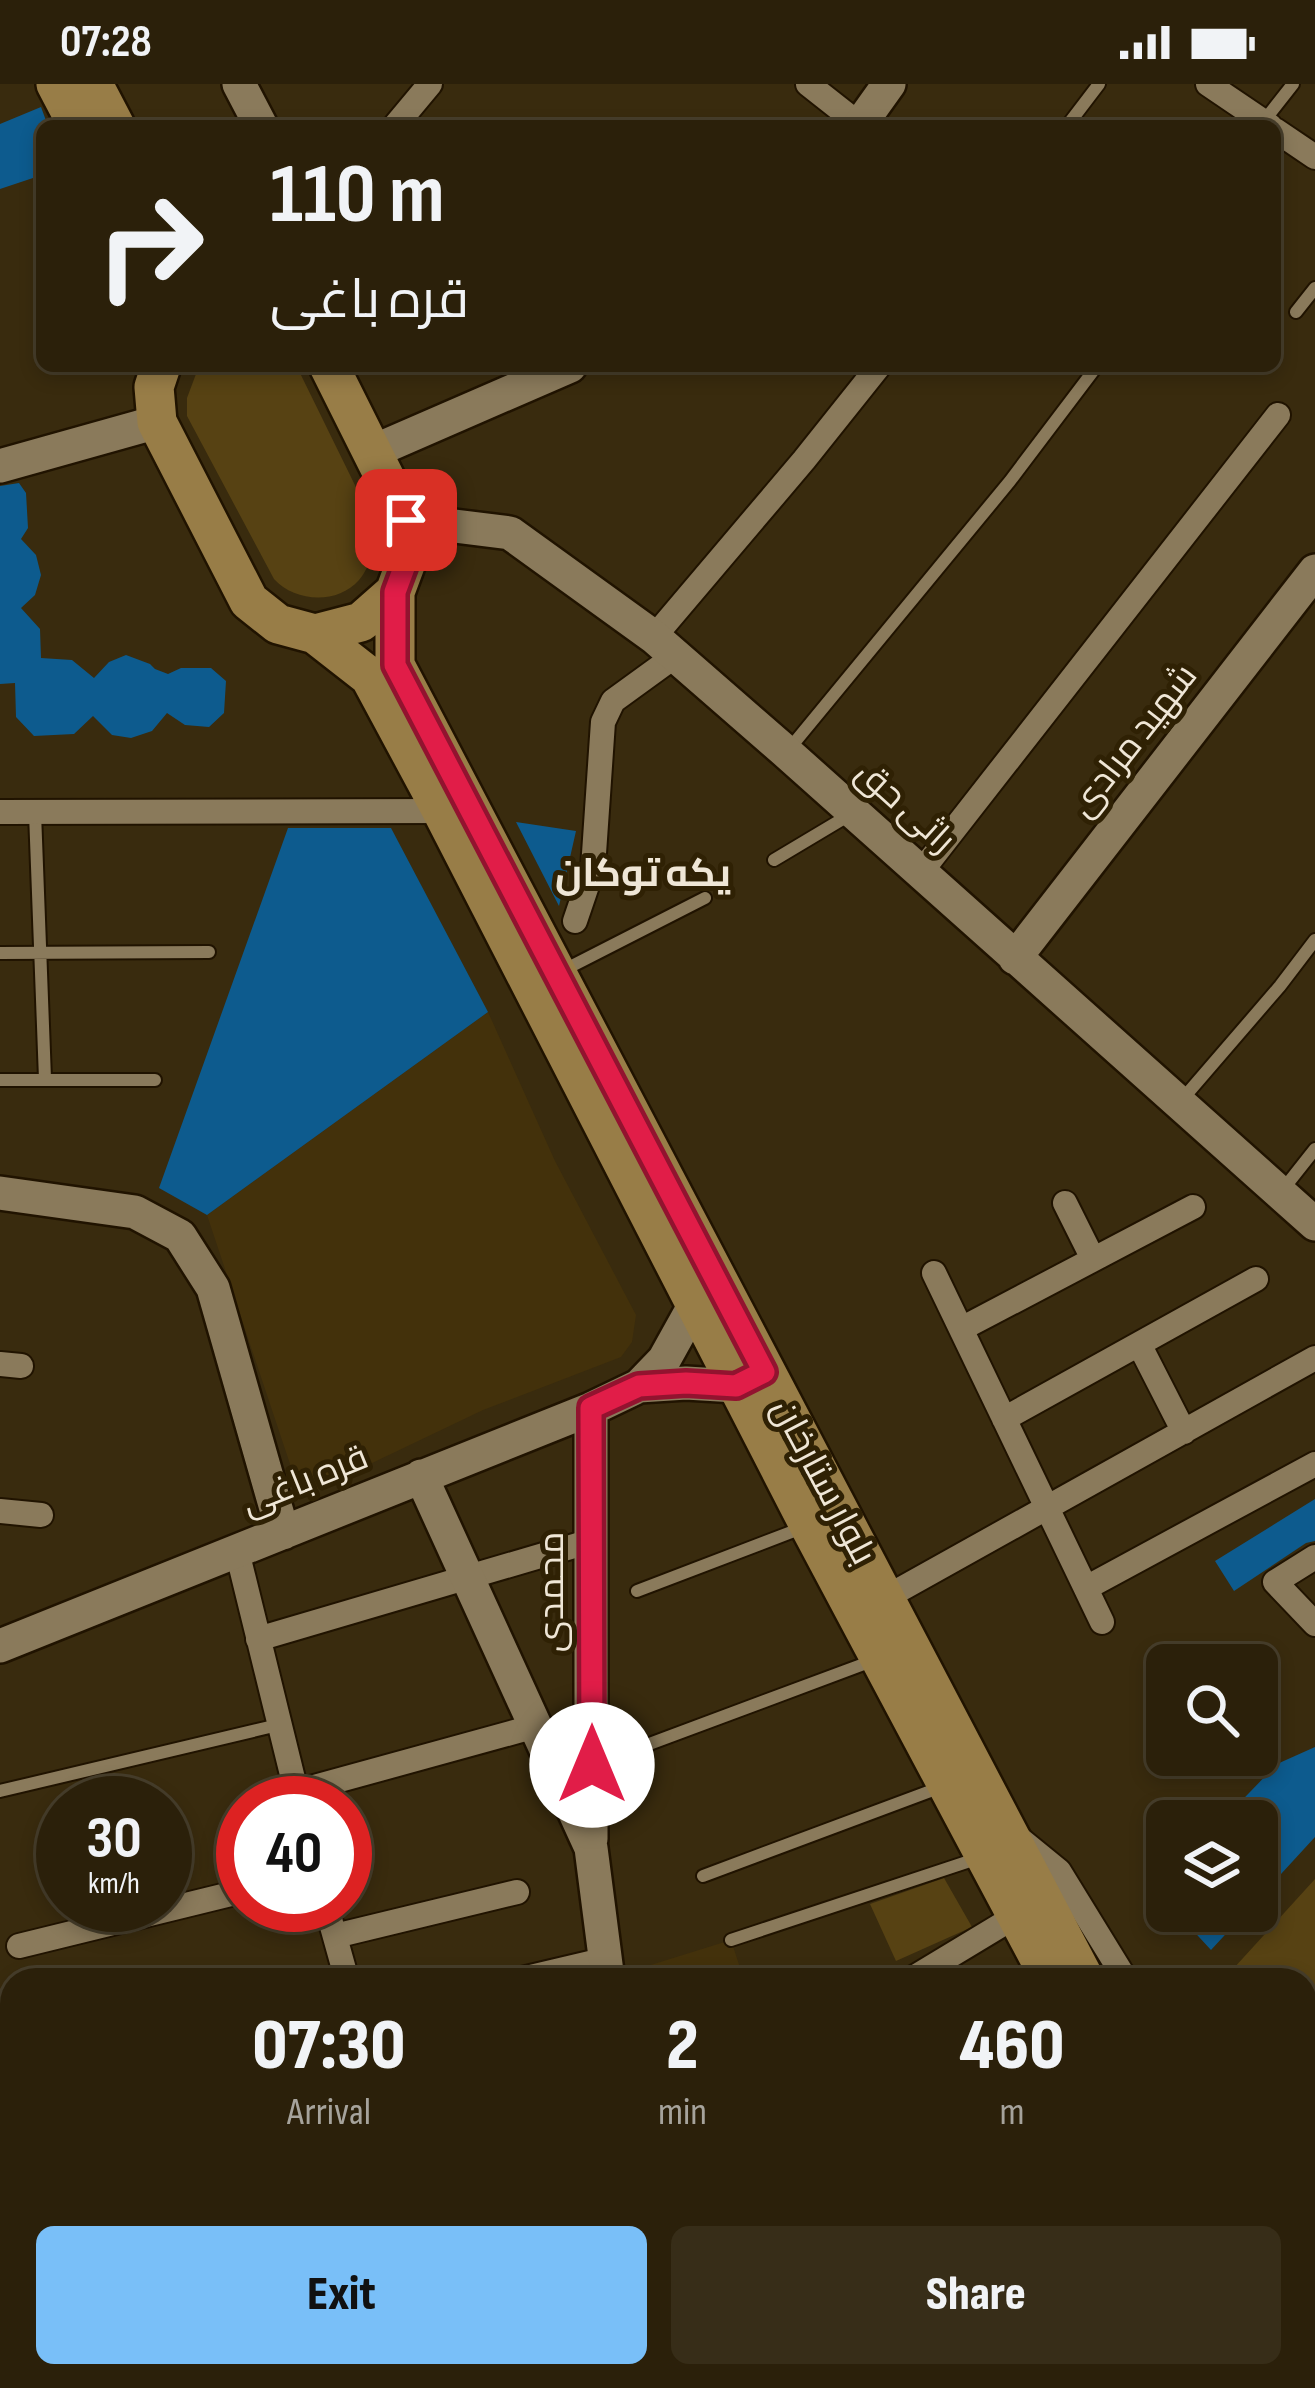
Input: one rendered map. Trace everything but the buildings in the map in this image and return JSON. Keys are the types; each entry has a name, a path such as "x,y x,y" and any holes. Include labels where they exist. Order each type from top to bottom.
{"main road":[{"path":"56,84 75,120"},
{"path":"93,84 112,120"},
{"path":"863,120 889,84"},
{"path":"0,466 157,422 154,387 159,372"},
{"path":"332,372 406,520"},
{"path":"372,452 556,372"},
{"name":"بلوار ستارخان","path":"157,422 249,601 278,624 315,634 370,677 709,1298"},
{"name":"بلوار ستارخان","path":"406,520 408,557 395,592 395,665 557,973 750,1379 885,1598 995,1843 1029,1908 1076,1968"},
{"name":"راثی حق","path":"406,520 510,532 664,647 1315,1224"},
{"name":"شهید مرادی","path":"1015,958 1315,571"},
{"path":"315,634 361,622 395,592"},
{"path":"0,1193 135,1212 180,1236 213,1288 283,1533"},
{"name":"قره باغی","path":"639,1386 709,1298"},
{"name":"بلوار ستارخان","path":"750,1379 809,1525 945,1786 995,1843"},
{"name":"قره باغی","path":"0,1646 639,1386 750,1379"},
{"name":"محمدی","path":"591,1408 591,1848 607,1968"},
{"name":"محمدی","path":"421,1476 591,1848"},
{"name":"بلوار ستارخان","path":"1029,1908 1047,1968"}],"street":[{"path":"400,120 430,84"},
{"path":"808,84 852,120"},
{"path":"1208,84 1259,120"},
{"path":"1281,135 1315,157"},
{"path":"575,921 593,868 604,722 613,701 664,647 874,372"},
{"path":"920,873 1278,415"},
{"path":"0,812 442,811"},
{"path":"1065,1203 1093,1259"},
{"path":"961,1329 1193,1207"},
{"path":"934,1273 1102,1622"},
{"path":"1004,1419 1256,1279"},
{"path":"1139,1344 1184,1432"},
{"path":"885,1598 1315,1358"},
{"path":"1086,1588 1315,1464"},
{"path":"0,1510 41,1515"},
{"path":"258,1639 591,1540"},
{"path":"237,1551 291,1776"},
{"path":"1315,1557 1275,1582 1315,1624"},
{"path":"368,1776 536,1726"},
{"path":"995,1843 1059,1871 1119,1968"},
{"path":"335,1936 517,1892"},
{"path":"19,1946 216,1899"},
{"path":"930,1968 1029,1908"},
{"path":"334,1932 344,1968"}],"lane":[{"path":"1072,120 1099,84"},
{"path":"1271,120 1293,84"},
{"path":"1296,312 1315,288"},
{"path":"787,752 1010,481 1092,372"},
{"path":"34,812 45,1079"},
{"path":"774,860 852,813"},
{"path":"557,973 705,898"},
{"path":"1179,1103 1315,940"},
{"path":"0,952 209,952"},
{"path":"0,1080 155,1080"},
{"path":"1280,1192 1315,1149"},
{"path":"637,1591 809,1525"},
{"path":"592,1765 879,1658"},
{"path":"0,1791 278,1725"},
{"path":"704,1876 945,1786"},
{"path":"731,1940 995,1843"}],"shaded area":[{"path":"197,372 299,372 375,526 370,561 359,580 339,594 316,598 293,592 274,579 187,416 187,398"},
{"path":"488,1012 555,1161 636,1315 632,1342 621,1357 483,1410 301,1497 207,1215"},
{"path":"944,1878 972,1927 896,1961 870,1904"},
{"path":"1315,1879 1315,1968 1234,1968 1267,1932 1278,1932 1278,1920"},
{"path":"731,1940 740,1968 641,1968"}],"district":[{"name":"یکه توکان","path":"643,874"}],"route":[{"path":"406,520 408,557 395,592 395,665 764,1372 736,1386 639,1386 591,1408 592,1765"}]}
